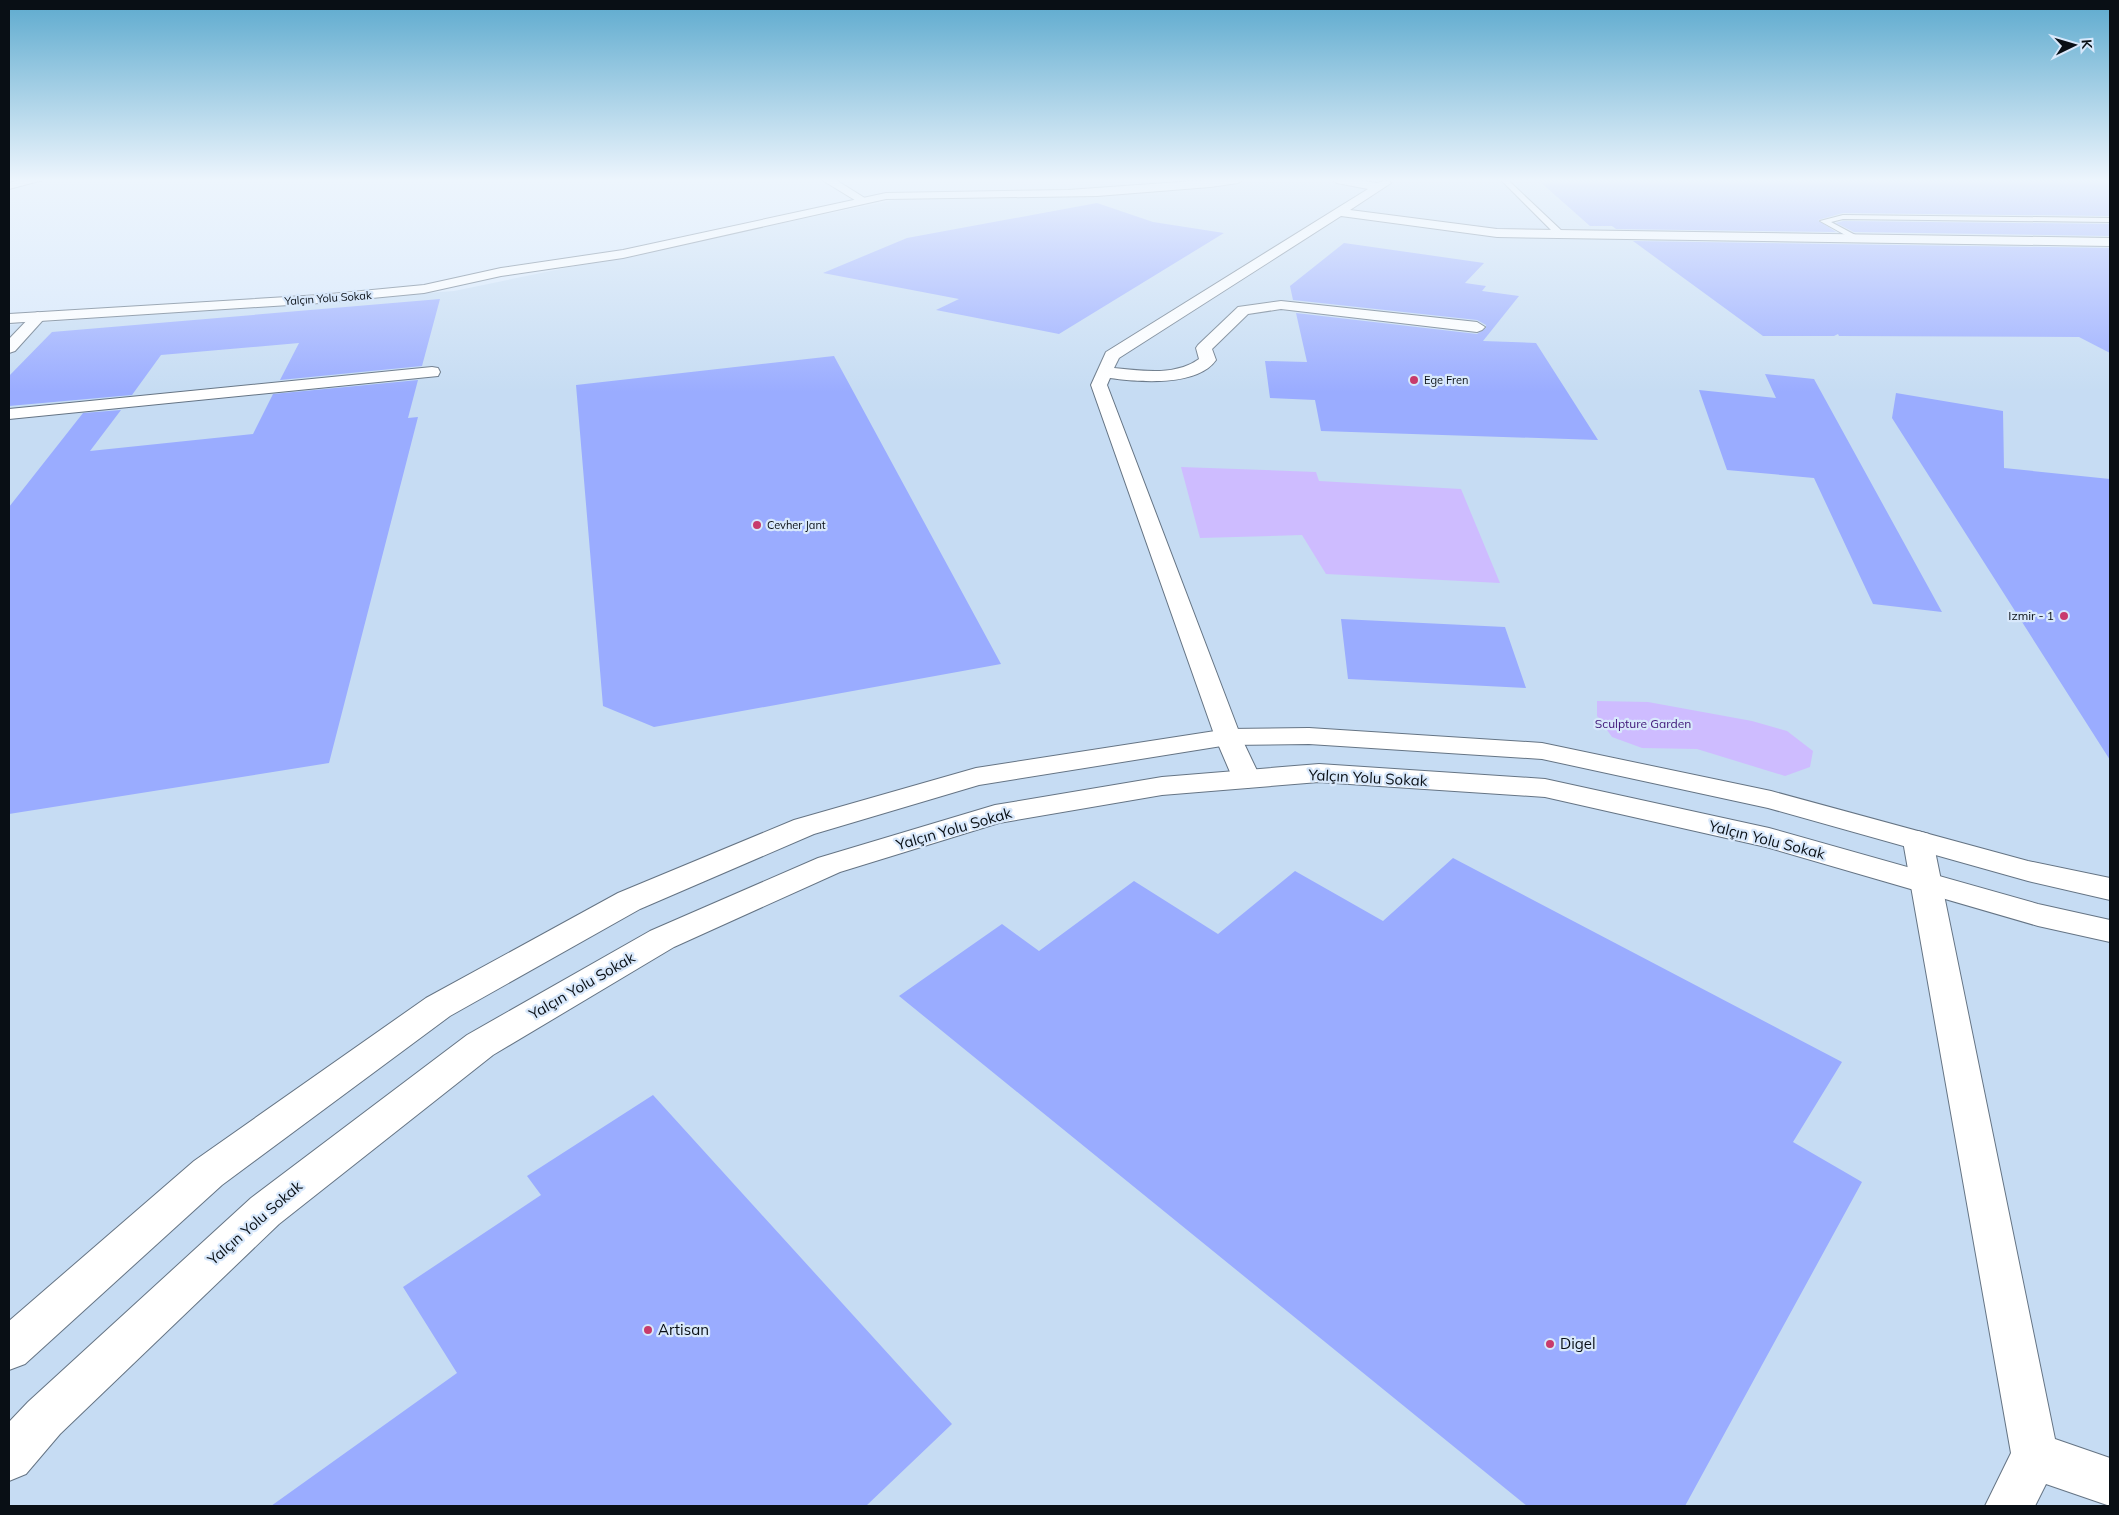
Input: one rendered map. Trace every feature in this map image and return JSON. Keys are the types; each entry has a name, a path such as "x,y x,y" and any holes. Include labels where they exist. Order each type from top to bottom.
{"street":[{"name":"Yalçın Yolu Sokak","path":"9,319 320,299 424,289 501,272 638,251"},
{"path":"1247,779 1228,737 1099,385 1112,355 1276,251"},
{"path":"1104,372 1133,376 1158,376 1201,368 1208,360 1204,348 1243,310 1281,306 1478,328"},
{"path":"9,348 38,317"},
{"path":"9,414 432,372"},
{"path":"9,1350 208,1174 438,1007 630,900 804,827 976,777 1228,737 1309,736 1542,751 1771,800 2028,871 2110,889"},
{"name":"Yalçın Yolu Sokak","path":"9,1457 44,1418 264,1211 480,1045 662,939 829,865 995,814 1162,786 1319,773 1545,788 1769,838 2038,915 2110,931"},
{"path":"1918,841 2035,1456 2009,1506"},
{"path":"2035,1456 2110,1482"}],"shaded area":[{"path":"649,251 2110,251 2110,1506 9,1506 9,325 454,291"}],"green space":[{"path":"1181,467 1316,472 1319,481 1461,489 1500,583 1326,574 1302,535 1200,538"},
{"name":"Sculpture Garden","path":"1597,701 1648,702 1752,721 1787,731 1813,751 1810,767 1785,776 1697,749 1642,748 1612,737 1597,716"}],"building":[{"path":"877,251 1195,251 1059,334 936,310 959,299 823,273"},
{"name":"Ege Fren","path":"1334,251 1398,251 1484,263 1465,283 1486,286 1482,291 1519,296 1483,341 1536,343 1598,440 1321,431 1315,400 1270,398 1265,361 1307,362 1296,313 1477,334 1486,328 1486,325 1477,320 1293,300 1290,286"},
{"path":"1646,251 2110,251 2110,353 2079,337 1839,336 1838,334 1834,336 1763,336"},
{"path":"440,299 422,366 280,380 299,343 161,355 132,395 9,406 9,376 52,332"},
{"name":"Cevher Jant","path":"834,356 1001,664 654,727 603,706 576,385"},
{"path":"1765,374 1814,379 1942,612 1873,604 1814,478 1727,470 1699,390 1776,398"},
{"path":"418,380 408,418 418,417 329,763 9,814 9,507 83,413 121,410 90,451 253,434 273,394"},
{"name":"Izmir - 1","path":"1896,393 2003,411 2004,468 2110,479 2110,760 1892,418"},
{"path":"1341,619 1505,627 1526,688 1348,679"},
{"name":"Digel","path":"1453,858 1842,1062 1793,1142 1862,1182 1685,1506 1527,1506 899,996 1002,924 1039,951 1134,881 1218,934 1295,871 1383,921"},
{"name":"Artisan","path":"653,1095 952,1424 866,1506 271,1506 457,1373 403,1287 541,1195 527,1176"}],"place":[{"name":"Ege Fren","path":"1414,380"},
{"name":"Cevher Jant","path":"757,525"},
{"name":"Izmir - 1","path":"2064,616"},
{"name":"Artisan","path":"648,1330"},
{"name":"Digel","path":"1550,1344"}]}
